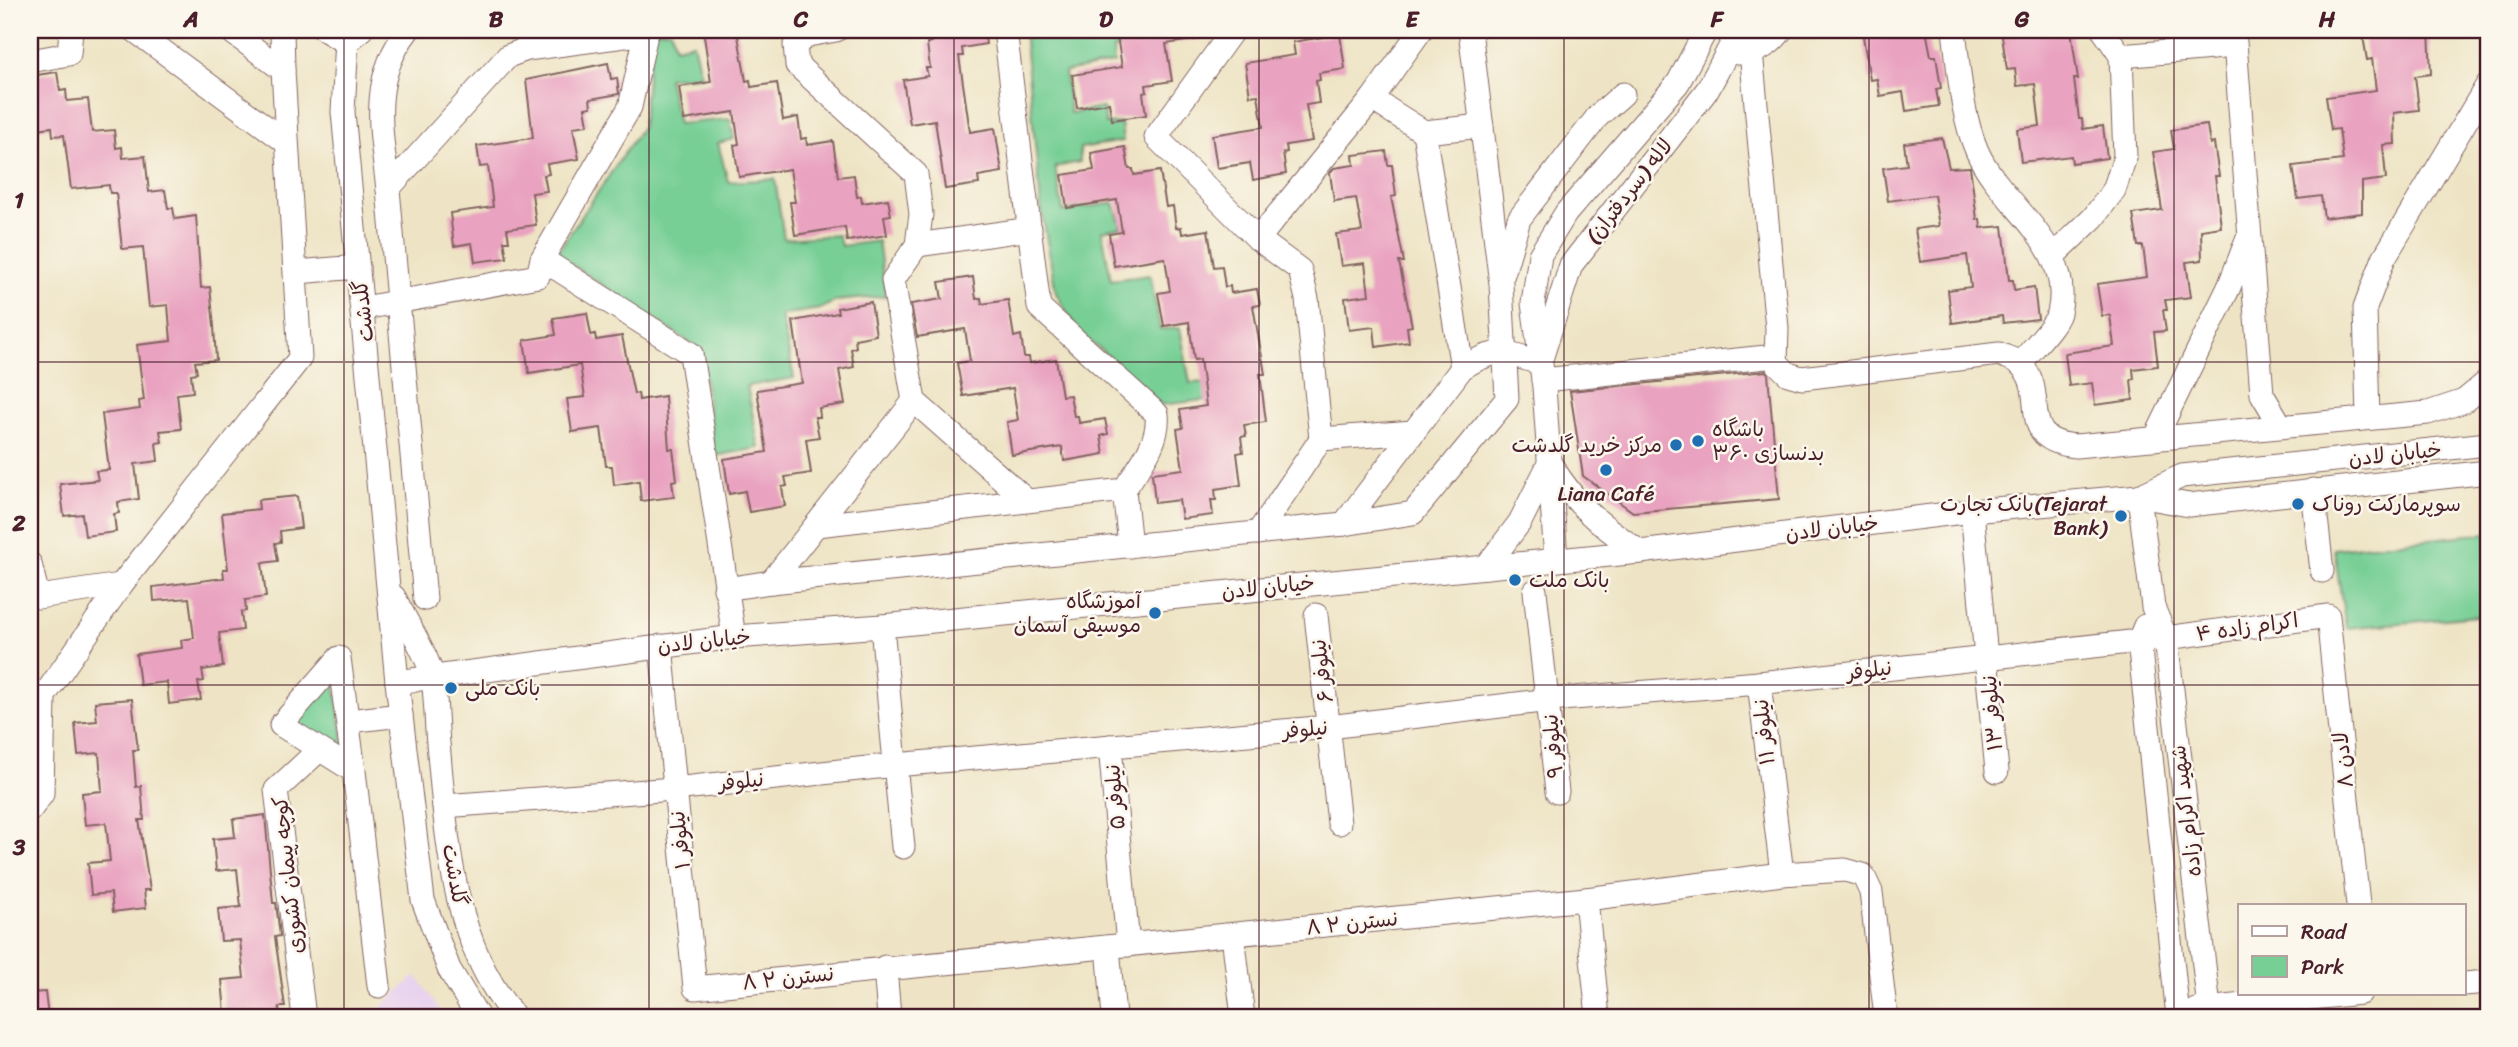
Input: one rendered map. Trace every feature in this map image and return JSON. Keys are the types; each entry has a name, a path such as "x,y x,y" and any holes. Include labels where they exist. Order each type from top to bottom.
{"street":[{"path":"30,61 69,54 71,30"},
{"path":"135,30 286,142"},
{"path":"229,30 283,70"},
{"path":"30,810 42,794 44,696 121,585 300,358 297,272 286,142 282,30"},
{"path":"325,30 333,37 354,34"},
{"path":"408,30 392,50 384,73 379,114 400,301 425,599"},
{"path":"836,30 808,35 795,45 797,65 916,173 920,214 917,245 893,280 914,401 1026,500"},
{"path":"1005,30 1039,307 1157,414 1158,429 1149,451 1124,490 1130,546"},
{"path":"1233,30 1156,137 1258,239 1300,270 1307,299 1321,439 1258,533"},
{"path":"1258,239 1372,99 1421,30"},
{"path":"725,589 771,582 1344,524 1413,513 1507,400 1500,284 1470,30"},
{"name":"لاله (سردفتران)","path":"1542,376 1572,265 1708,89 1740,53 1739,30"},
{"path":"1749,30 1740,53 1777,328 1776,359 1788,374 1802,378 1998,354 2020,364 2030,383 2040,431 2055,444 2076,446 2428,413 2464,401 2488,381"},
{"path":"1704,36 1740,53 1772,41 1782,30"},
{"path":"1954,30 1962,96 1978,152 2054,255 2061,281 2059,315 2020,364"},
{"path":"2054,255 2093,218 2113,190 2125,157 2121,56 2103,30"},
{"path":"364,308 538,276 542,259 630,107 647,32 527,49 508,56 388,189"},
{"name":"گلدشت","path":"354,34 343,112 364,308 397,682 423,900 449,968 478,1017"},
{"name":"لاله (سردفتران)","path":"1556,560 1550,463 1533,303 1540,255 1566,213 1678,83 1704,36"},
{"path":"2121,56 2234,38 2262,394 2281,426"},
{"path":"2368,418 2365,308 2384,258 2488,84"},
{"path":"1500,284 1519,219 1598,116 1623,94"},
{"path":"1372,99 1424,132 1482,126"},
{"path":"1598,116 1627,141"},
{"path":"1424,132 1462,368"},
{"path":"917,245 1030,229"},
{"path":"2155,439 2229,288 2250,234"},
{"path":"542,259 691,354 734,637"},
{"path":"297,272 358,267"},
{"path":"1344,524 1462,368 1486,353 1503,352 1542,376 1776,359"},
{"path":"771,582 914,401"},
{"path":"1321,439 1413,432"},
{"name":"خیابان لادن","path":"2140,496 2182,476 2488,444"},
{"path":"1550,463 1571,497 1591,518 1640,552"},
{"path":"1486,567 1520,522 1550,463"},
{"name":"خیابان لادن","path":"397,682 734,637 882,626 1640,552 1972,510 2140,496 2189,505 2488,472"},
{"path":"817,525 1124,490"},
{"path":"2313,490 2322,571"},
{"name":"شهید اکرام زاده","path":"2140,496 2152,607 2166,638 2210,1013"},
{"name":"۱۳ نیلوفر","path":"1972,510 1997,771"},
{"path":"30,564 37,597 121,585"},
{"name":"گلدشت","path":"388,583 432,677 444,806 463,920 474,950 503,1003 515,1017"},
{"name":"۹ نیلوفر","path":"1535,591 1557,792"},
{"name":"شهید اکرام زاده","path":"2152,607 2138,640 2178,1014"},
{"name":"۶ نیلوفر","path":"1316,615 1339,823"},
{"name":"۴ اکرام زاده","path":"2166,638 2328,616"},
{"name":"۸ لادن","path":"2328,616 2358,904"},
{"path":"882,626 903,847"},
{"name":"نیلوفر","path":"444,806 674,789 895,765 1329,727 1549,700 1759,683 2166,638"},
{"name":"۱ نیلوفر","path":"661,646 695,988"},
{"path":"355,771 281,725 339,658 355,771 379,986"},
{"name":"۱۱ نیلوفر","path":"1759,683 1782,874"},
{"path":"348,721 401,715"},
{"name":"۵ نیلوفر","path":"1110,746 1120,848 1114,1017"},
{"name":"کوچه پیمان کشوری","path":"304,1017 276,790 319,750"},
{"name":"۸ نسترن ۲","path":"695,988 1586,899 1782,874 1845,870 1863,875 1871,892 1886,1017"},
{"path":"1586,899 1598,1017"},
{"path":"1233,935 1243,1017"},
{"path":"885,967 889,1017"},
{"path":"2466,984 2488,982"},
{"path":"2178,1014 2210,1013 2345,995"}],"shaded area":[{"path":"416,975 445,1017 371,1017"},
{"path":"2488,1010 2488,1017 2396,1017"}],"green space":[{"path":"652,30 671,30 675,47 693,43 701,76 668,78 678,124 730,119 734,139 718,143 728,182 775,179 784,239 838,235 841,246 878,241 886,296 836,301 820,309 781,315 794,378 747,386 759,448 714,456 701,350 556,254 642,127"},
{"path":"1024,30 1099,30 1101,42 1132,38 1132,45 1113,49 1114,63 1065,72 1070,113 1103,108 1106,124 1121,123 1123,141 1080,148 1080,162 1055,167 1063,211 1114,203 1121,227 1102,231 1111,280 1150,275 1160,329 1180,328 1190,383 1220,382 1224,398 1160,405 1142,385 1078,331 1056,293 1041,206"},
{"path":"2488,533 2488,615 2346,628 2334,549"},
{"path":"334,677 345,754 293,724"}],"building":[{"path":"703,30 737,30 746,81 750,80 751,87 777,83 783,120 798,117 801,139 806,138 807,145 833,141 838,177 854,175 857,197 861,196 862,203 888,199 891,215 884,216 887,235 847,241 845,227 795,235 790,202 795,202 790,169 739,177 734,145 739,144 734,112 684,120 679,87 711,82"},
{"path":"930,30 984,30 986,44 962,48 963,56 959,56 970,132 995,128 1002,172 978,176 979,184 945,189 935,120 910,124 903,80 928,76 926,68 930,68 927,43 932,42"},
{"path":"1116,30 1198,30 1199,39 1166,44 1172,81 1146,85 1147,92 1143,93 1146,115 1112,120 1109,103 1077,108 1072,75 1122,67"},
{"path":"1862,30 1926,30 1931,56 1936,56 1941,88 1936,89 1939,106 1906,111 1903,92 1880,96 1877,79 1870,80"},
{"path":"2001,30 2071,30 2078,79 2074,79 2079,119 2082,119 2083,129 2103,126 2107,158 2072,163 2071,156 2021,162 2017,129 2040,126 2035,84 2017,86 2015,69 2007,70"},
{"path":"2362,30 2429,30 2431,74 2415,76 2419,110 2394,113 2395,144 2383,145 2386,179 2362,182 2362,213 2324,218 2321,196 2298,199 2293,166 2343,160 2339,129 2331,130 2326,97 2376,90 2372,59 2367,60"},
{"path":"1340,34 1345,69 1319,73 1320,80 1316,81 1319,103 1306,105 1312,141 1286,145 1287,152 1283,153 1286,174 1253,180 1250,163 1217,168 1212,135 1263,127 1258,95 1250,96 1245,63 1295,55 1293,42"},
{"path":"608,63 611,79 617,78 619,94 590,99 591,107 585,108 588,125 573,127 579,159 547,164 549,174 544,175 547,191 532,193 536,225 507,229 509,241 504,241 507,258 475,262 472,243 454,246 450,213 493,207 488,166 480,167 477,146 533,138 526,80"},
{"path":"57,72 60,91 66,90 67,101 88,99 92,132 114,130 116,148 122,147 123,158 145,156 149,192 165,190 168,208 173,208 175,219 196,216 201,288 210,287 214,326 216,360 195,362 197,373 191,374 193,392 177,394 181,429 160,431 162,442 156,443 158,461 135,464 139,499 118,502 119,513 114,514 116,532 85,536 82,514 64,516 60,484 98,480 96,471 109,470 102,414 140,409 139,401 144,400 137,345 171,341 168,305 149,307 143,247 122,249 116,193 110,193 109,185 71,189 64,135 53,136 52,127 30,130 30,76"},
{"path":"2207,125 2210,144 2214,143 2219,176 2215,176 2221,227 2201,230 2202,260 2186,262 2191,297 2165,300 2167,310 2163,310 2166,331 2154,332 2158,366 2133,369 2133,400 2095,405 2092,383 2069,386 2065,353 2114,346 2110,315 2102,316 2097,284 2147,277 2143,246 2138,246 2133,214 2162,210 2153,152 2174,149 2171,130"},
{"path":"1942,138 1949,168 1970,167 1977,219 1980,219 1981,228 2003,226 2009,280 2013,280 2014,290 2034,287 2038,319 2003,323 2002,316 1952,323 1948,290 1971,287 1967,255 1920,262 1915,229 1939,226 1934,195 1888,201 1883,168 1907,165 1904,143"},
{"path":"1125,147 1129,169 1133,169 1134,175 1160,171 1166,207 1173,206 1176,228 1181,227 1182,234 1208,230 1214,267 1222,266 1225,287 1230,286 1231,293 1257,289 1260,305 1253,306 1265,374 1260,374 1266,422 1244,425 1246,436 1241,437 1243,452 1237,453 1241,485 1215,489 1216,500 1211,500 1213,515 1182,519 1179,500 1155,503 1152,473 1183,469 1177,429 1183,428 1180,410 1206,406 1200,359 1194,360 1189,322 1164,326 1158,293 1170,291 1165,258 1114,266 1109,234 1122,232 1117,200 1067,208 1062,175 1094,170 1091,153"},
{"path":"1386,151 1388,165 1392,165 1396,196 1391,197 1404,262 1399,262 1412,326 1407,327 1409,342 1376,347 1374,327 1349,330 1345,298 1369,295 1365,263 1341,266 1336,234 1362,231 1356,198 1334,201 1330,173 1334,168 1354,165 1353,155"},
{"path":"973,277 976,299 981,298 982,304 1008,300 1014,337 1021,335 1024,357 1029,357 1030,363 1056,359 1062,396 1070,395 1074,416 1078,416 1079,423 1105,419 1108,434 1101,436 1104,454 1064,461 1062,447 1012,455 1007,422 1018,420 1013,388 963,396 957,363 970,361 965,329 917,337 911,304 942,299 939,282"},
{"path":"871,302 876,335 855,339 856,347 851,349 854,367 839,370 845,404 819,408 820,417 815,417 819,437 806,439 811,473 785,477 787,486 782,487 785,506 749,512 745,491 729,494 724,459 767,452 757,390 802,383 793,321 838,313 837,308"},
{"path":"587,313 591,335 595,334 596,340 622,336 634,394 638,393 639,400 665,396 669,449 673,449 677,480 672,481 674,497 641,501 639,481 614,485 612,466 606,466 601,428 572,432 567,399 585,397 580,365 529,373 524,340 556,335 553,318"},
{"name":"مرکز خرید گلدشت","path":"1766,371 1779,499 1633,512 1583,476 1570,391"},
{"path":"297,496 301,528 280,531 281,542 275,543 278,561 262,563 266,597 245,600 246,611 241,612 243,630 219,633 223,667 202,670 204,681 198,682 201,700 169,704 167,682 140,685 136,654 182,648 181,640 194,638 189,598 154,601 153,587 224,578 223,569 228,569 222,513 259,509 258,500"},
{"path":"132,699 138,750 133,750 136,787 141,786 144,820 139,820 150,890 144,890 146,908 113,912 111,893 91,895 88,863 110,861 106,823 85,825 82,793 102,791 99,753 78,755 75,723 97,721 95,702"},
{"path":"265,815 273,903 276,903 280,936 275,937 285,1007 279,1007 280,1017 247,1017 246,1011 225,1013 222,980 244,978 240,940 221,941 218,909 241,907 237,869 216,871 213,839 235,837 233,819"},
{"path":"45,992 48,1017 30,1017 30,993"}],"place":[{"name":"باشگاه بدنسازی ۳۶۰","path":"1698,441"},
{"name":"مرکز خرید گلدشت","path":"1676,445"},
{"name":"Liana Café","path":"1606,470"},
{"name":"سوپرمارکت روناک","path":"2298,504"},
{"name":"بانک تجارت(Tejarat Bank)","path":"2121,516"},
{"name":"بانک ملت","path":"1515,580"},
{"name":"آموزشگاه موسیقی آسمان","path":"1155,613"},
{"name":"بانک ملی","path":"451,688"}]}
